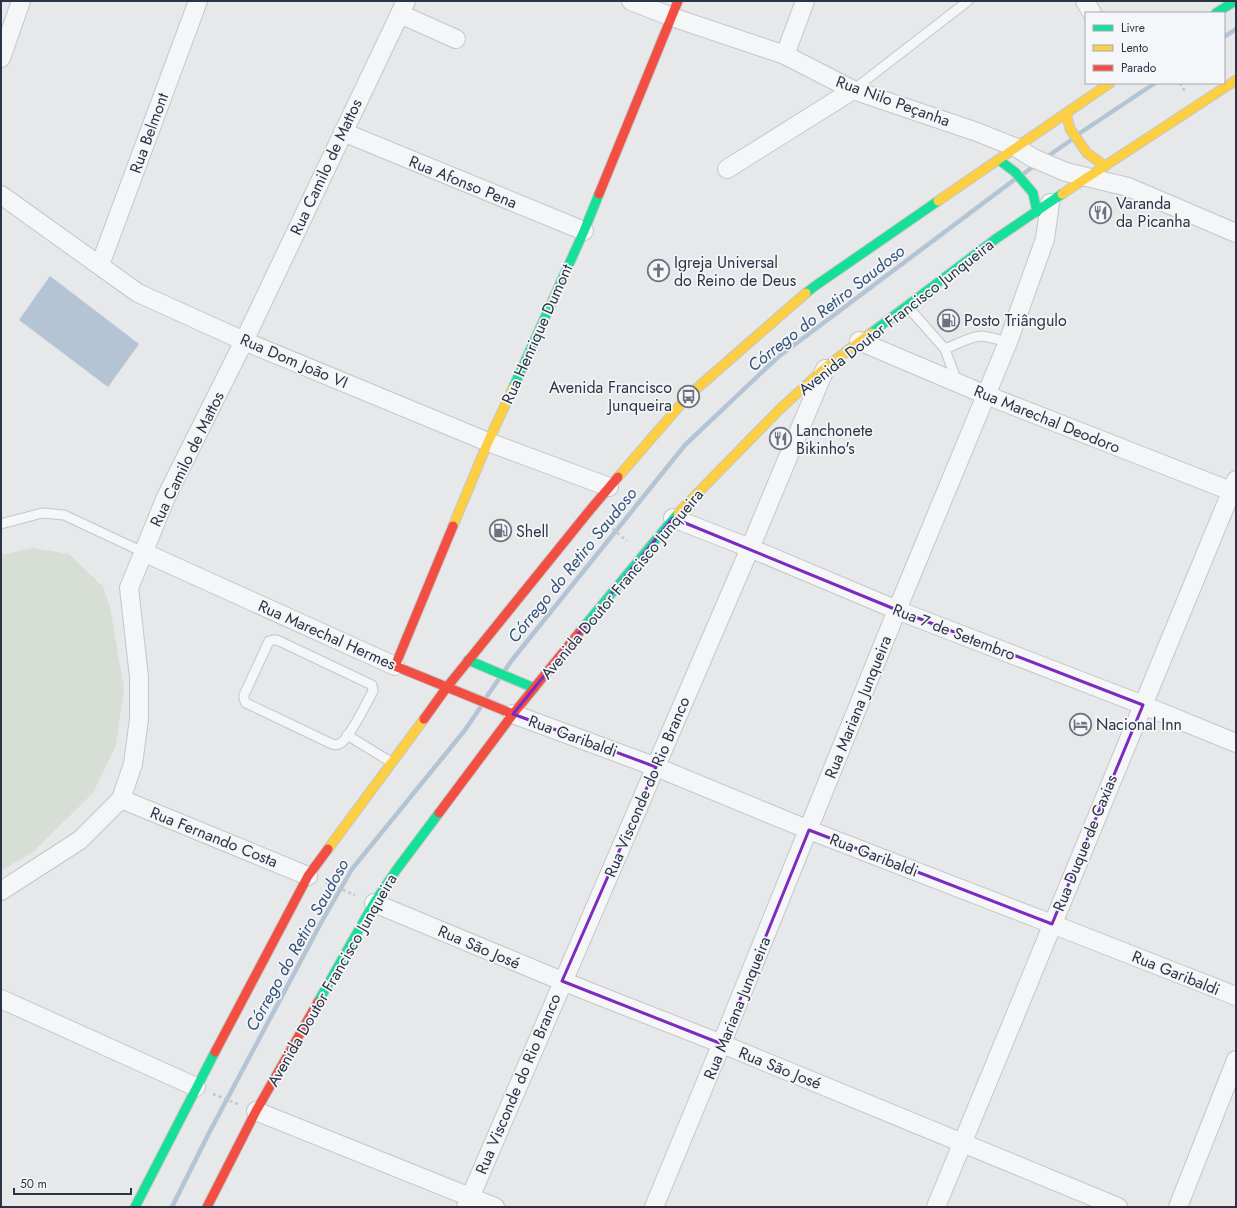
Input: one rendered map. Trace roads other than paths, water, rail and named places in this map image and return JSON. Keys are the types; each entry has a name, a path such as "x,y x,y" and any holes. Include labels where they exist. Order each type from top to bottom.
{"main road":[{"path":"1218,12 1235,1"},
{"name":"Rua Henrique Dumont","path":"395,666 488,442 584,231 675,9"},
{"name":"Avenida Doutor Francisco Junqueira","path":"207,1207 256,1111 374,903 397,869 513,714 673,518 780,409 826,366 997,238 1236,80"},
{"path":"134,1207 308,876 447,687 609,487 688,396 815,286 1109,84"},
{"path":"1066,113 1070,129 1088,153 1105,166"},
{"path":"999,160 1015,172 1043,208"},
{"path":"468,660 534,688"},
{"name":"Rua Marechal Hermes","path":"395,666 513,714"}],"street":[{"path":"1,58 22,1"},
{"name":"Rua Belmont","path":"100,265 198,1"},
{"name":"Rua Nilo Peçanha","path":"631,1 675,9 785,55 853,90 978,132 1017,148 1033,158 1066,172 1128,187 1236,233"},
{"path":"785,55 805,1"},
{"path":"1085,1 1091,12"},
{"path":"403,7 456,39"},
{"name":"Rua Camilo de Mattos","path":"1,891 80,840 121,799 133,764 139,718 139,677 129,588 166,497 244,341 342,132 403,7"},
{"path":"727,169 853,90"},
{"name":"Rua Afonso Pena","path":"342,132 584,231"},
{"name":"Rua Dom João VI","path":"1,195 138,292 244,341 488,442 609,487"},
{"name":"Rua Mariana Junqueira","path":"654,1207 722,1044 897,610 1008,342 1045,239 1043,208"},
{"name":"Rua Marechal Deodoro","path":"859,341 986,395 1234,488"},
{"name":"Rua Visconde do Rio Branco","path":"468,1202 750,548 826,366"},
{"name":"Rua Duque de Caxias","path":"936,1207 1234,488"},
{"name":"Rua 7 de Setembro","path":"673,518 750,548 897,610 1143,705 1236,743"},
{"name":"Rua Marechal Hermes","path":"143,552 395,666"},
{"name":"Rua Garibaldi","path":"513,714 656,767 809,830 1236,996"},
{"name":"Rua Fernando Costa","path":"121,799 308,876"},
{"name":"Rua São José","path":"374,903 1118,1207"},
{"path":"1,999 196,1087"},
{"path":"1178,1207 1236,1060"},
{"path":"256,1111 468,1202 495,1207"}],"lane":[{"path":"853,90 968,1"},
{"path":"907,306 945,349 958,383"},
{"path":"945,349 980,336 1008,342"},
{"path":"1,524 42,513 64,515 143,552"},
{"path":"277,640 372,685 373,692 347,735 341,743 336,745 332,744 246,703 244,695 269,641 277,640"},
{"path":"347,735 391,762"}],"water":[{"path":"50,276 139,344 108,387 19,320"}],"waterway":[{"name":"Córrego do Retiro Saudoso","path":"1225,36 1236,29"},
{"name":"Córrego do Retiro Saudoso","path":"1080,133 1154,84"},
{"name":"Córrego do Retiro Saudoso","path":"1044,159 1071,140"},
{"name":"Córrego do Retiro Saudoso","path":"1023,174 1037,164"},
{"name":"Córrego do Retiro Saudoso","path":"505,670 685,445 778,357 1014,180"},
{"name":"Córrego do Retiro Saudoso","path":"487,696 499,679"},
{"name":"Córrego do Retiro Saudoso","path":"172,1207 209,1133 322,921 352,869 465,730 480,708"}],"place":[{"name":"Varanda da Picanha","path":"1100,212"},
{"name":"Igreja Universal do Reino de Deus","path":"658,271"},
{"name":"Posto Triângulo","path":"948,320"},
{"name":"Avenida Francisco Junqueira","path":"688,396"},
{"name":"Lanchonete Bikinho's","path":"780,439"},
{"name":"Shell","path":"500,531"},
{"name":"Nacional Inn","path":"1080,724"}]}
